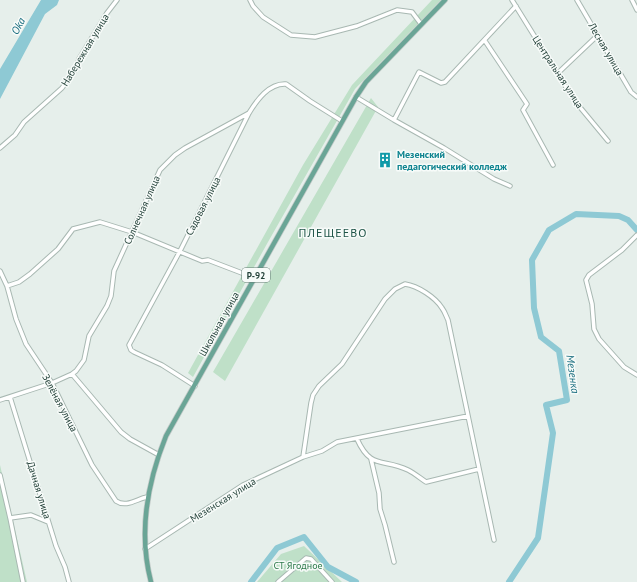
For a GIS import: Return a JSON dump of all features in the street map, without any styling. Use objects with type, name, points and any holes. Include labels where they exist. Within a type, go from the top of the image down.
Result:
[{"type":"main road","name":"Р-92","points":[[356,97],[366,82],[445,0]]},
{"type":"main road","name":"Школьная улица","points":[[159,455],[166,436],[356,97]]},
{"type":"main road","name":"Р-92","points":[[151,582],[145,549],[144,529],[147,497],[159,455]]},
{"type":"street","name":"Набережная улица","points":[[0,148],[15,135],[24,122],[62,88],[77,67],[79,59],[107,13],[117,0]]},
{"type":"street","points":[[250,0],[263,16],[292,35],[320,36],[357,26],[397,10],[412,12],[421,24]]},
{"type":"street","name":"Центральная улица","points":[[512,0],[574,100],[608,141]]},
{"type":"street","name":"Лесная улица","points":[[577,0],[631,92],[637,97]]},
{"type":"street","points":[[632,0],[637,10]]},
{"type":"street","points":[[394,120],[419,72],[441,83],[445,82],[485,41],[516,6]]},
{"type":"street","points":[[558,73],[598,35]]},
{"type":"street","points":[[485,41],[527,104],[522,110],[553,165]]},
{"type":"street","name":"Садовая улица","points":[[195,386],[162,365],[134,352],[131,350],[129,345],[180,251],[250,113],[260,97],[271,88],[282,84],[289,86],[342,121]]},
{"type":"street","points":[[356,97],[494,179],[510,186]]},
{"type":"street","name":"Солнечная улица","points":[[72,374],[84,360],[89,336],[108,306],[111,296],[114,271],[160,170],[185,148],[250,113]]},
{"type":"street","points":[[7,286],[19,282],[30,274],[58,249],[76,228],[100,222],[132,232],[202,260],[208,260],[255,278]]},
{"type":"street","points":[[637,235],[622,250],[594,271],[586,280],[592,304],[594,329],[599,338],[624,367],[637,375]]},
{"type":"street","name":"Зелёная улица","points":[[0,271],[7,286],[16,319],[26,344],[52,383],[92,464],[116,501],[121,504],[126,504],[147,497]]},
{"type":"street","points":[[304,457],[313,395],[319,386],[342,364],[385,299],[395,289],[405,284],[414,286],[432,298],[442,308],[448,320],[494,540]]},
{"type":"street","points":[[0,400],[52,383],[72,374],[121,432],[130,439],[159,455]]},
{"type":"street","name":"Дачная улица","points":[[10,397],[48,522],[69,582]]},
{"type":"street","name":"Мезенская улица","points":[[145,549],[243,485],[304,457],[322,451],[338,442],[468,416]]},
{"type":"street","points":[[357,439],[362,450],[371,459],[408,469],[426,482],[479,469]]},
{"type":"street","points":[[371,459],[379,493],[380,510],[394,562]]},
{"type":"street","points":[[0,475],[23,582]]},
{"type":"street","points":[[10,518],[31,515],[48,522]]},
{"type":"street","points":[[278,582],[306,558],[311,559],[332,582]]},
{"type":"green space","points":[[432,0],[441,0],[355,89],[193,377],[188,373],[303,165],[352,85]]},
{"type":"green space","points":[[371,98],[378,107],[225,381],[213,372]]},
{"type":"green space","points":[[0,465],[27,582],[0,582]]},
{"type":"green space","name":"СТ Ягодное","points":[[304,546],[342,582],[257,582],[281,554]]},
{"type":"water","points":[[41,0],[59,0],[57,5],[45,14],[0,99],[0,69]]},
{"type":"waterway","name":"Мезенка","points":[[509,582],[538,538],[553,433],[546,405],[567,400],[559,351],[541,337],[534,308],[532,260],[549,230],[576,214],[619,216],[628,220],[637,230]]},
{"type":"waterway","name":"Мезенка","points":[[251,582],[277,548],[304,537],[328,567],[356,582]]},
{"type":"place","name":"Мезенский педагогический колледж","points":[[385,160]]},
{"type":"district","name":"ПЛЕЩЕЕВО","points":[[333,232]]},
{"type":"water label","name":"Oka","points":[[18,26]]}]
